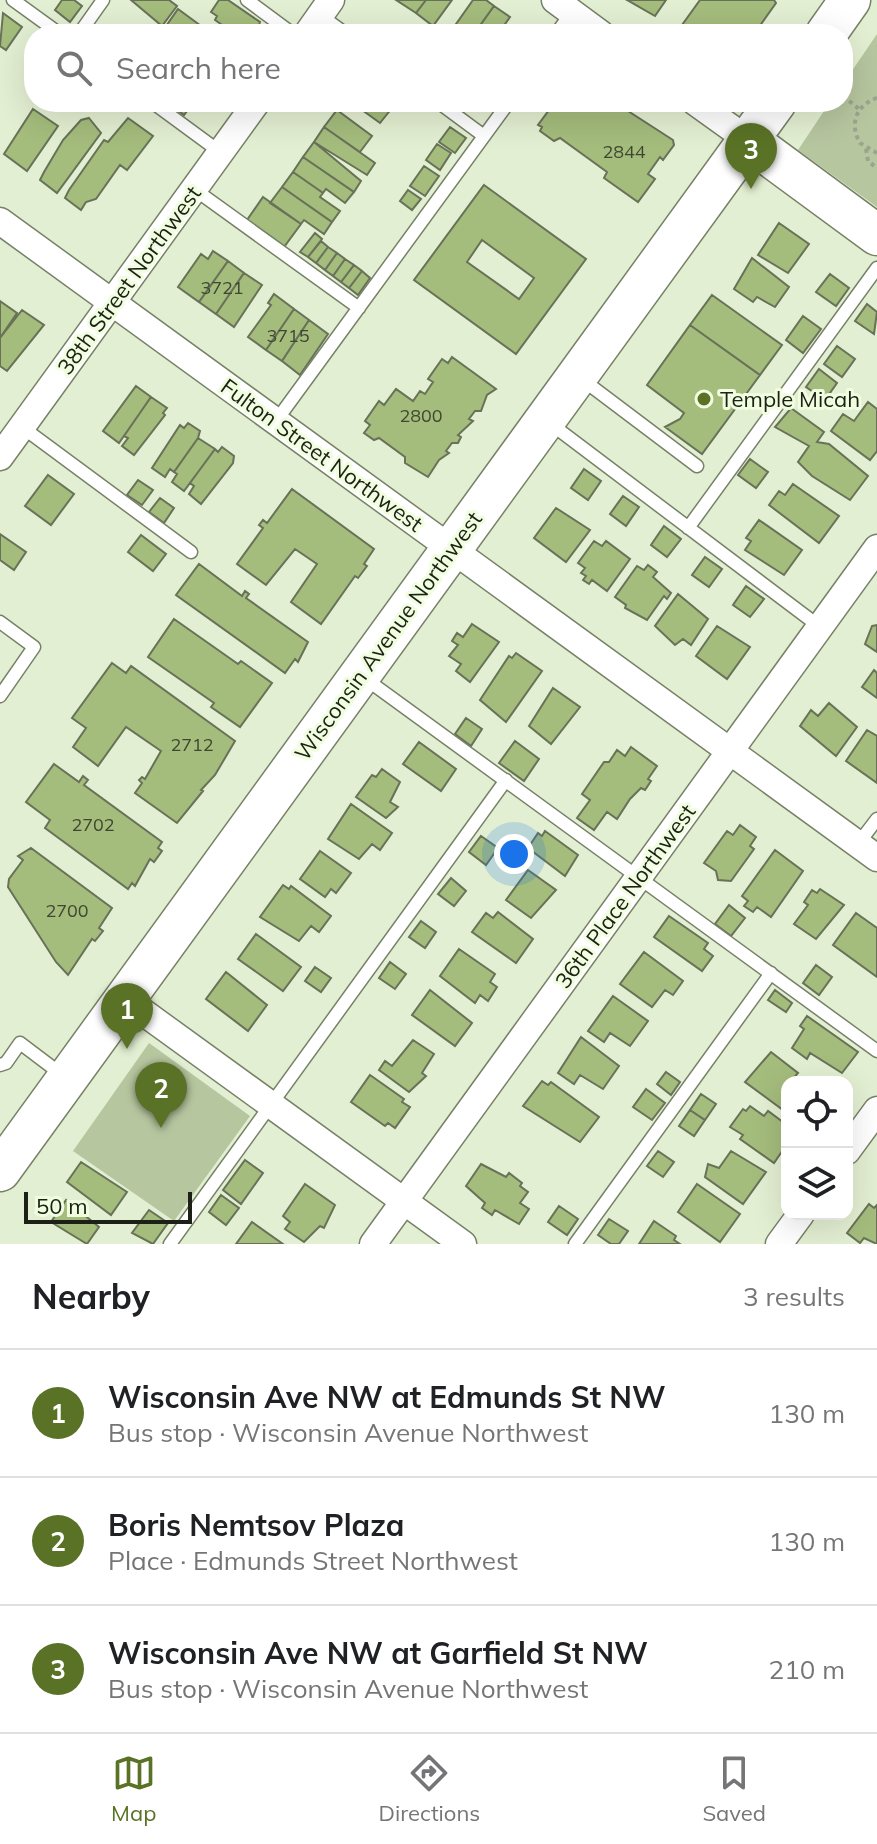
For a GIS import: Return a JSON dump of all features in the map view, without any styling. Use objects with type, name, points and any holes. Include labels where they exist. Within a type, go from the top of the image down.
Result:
[{"type":"main road","points":[[833,24],[850,0]]},
{"type":"main road","name":"Wisconsin Avenue Northwest","points":[[0,1171],[769,112]]},
{"type":"main road","points":[[748,140],[877,235]]},
{"type":"street","points":[[563,6],[587,24]]},
{"type":"street","name":"38th Street Northwest","points":[[2,451],[250,112]]},
{"type":"street","points":[[709,112],[748,140]]},
{"type":"street","name":"Fulton Street Northwest","points":[[0,221],[868,851]]},
{"type":"street","name":"36th Place Northwest","points":[[373,1244],[877,548]]},
{"type":"street","points":[[125,999],[463,1244]]},
{"type":"street","points":[[849,1148],[877,1110]]},
{"type":"street","points":[[779,1244],[797,1220]]},
{"type":"lane","points":[[13,0],[46,24]]},
{"type":"lane","points":[[86,24],[103,0]]},
{"type":"lane","points":[[247,0],[279,24]]},
{"type":"lane","points":[[166,112],[221,153]]},
{"type":"lane","points":[[452,112],[484,136]]},
{"type":"lane","points":[[276,421],[502,112]]},
{"type":"lane","points":[[194,189],[359,308]]},
{"type":"lane","points":[[688,528],[877,268]]},
{"type":"lane","points":[[577,376],[697,466]]},
{"type":"lane","points":[[545,420],[820,627]]},
{"type":"lane","points":[[22,427],[191,552]]},
{"type":"lane","points":[[0,622],[34,647],[0,696]]},
{"type":"lane","points":[[361,675],[877,1051]]},
{"type":"lane","points":[[170,1244],[506,780]]},
{"type":"lane","points":[[868,851],[877,819]]},
{"type":"lane","points":[[575,1244],[771,973]]},
{"type":"lane","points":[[0,1065],[6,1063],[20,1043],[67,1079]]},
{"type":"path","points":[[877,98],[859,109],[853,126],[855,135],[866,149],[868,161],[877,168]]},
{"type":"path","points":[[853,104],[859,109]]},
{"type":"path","points":[[866,149],[877,153]]},
{"type":"green space","points":[[877,34],[877,207],[798,150],[823,112],[853,112],[853,69]]},
{"type":"green space","points":[[149,1043],[250,1116],[174,1221],[73,1151]]},
{"type":"building","points":[[62,0],[74,0],[82,6],[70,22],[55,10]]},
{"type":"building","points":[[131,0],[169,0],[177,6],[164,24]]},
{"type":"building","points":[[219,0],[228,0],[260,22],[221,24],[211,12]]},
{"type":"building","points":[[396,0],[426,0],[416,13]]},
{"type":"building","points":[[426,0],[452,0],[434,24],[416,13]]},
{"type":"building","points":[[473,0],[486,0],[494,6],[481,24],[456,24]]},
{"type":"building","points":[[627,0],[666,0],[655,16]]},
{"type":"building","points":[[700,0],[774,0],[776,3],[761,24],[683,24]]},
{"type":"building","points":[[494,6],[510,17],[505,24],[481,24]]},
{"type":"building","points":[[178,9],[198,24],[168,24]]},
{"type":"building","points":[[3,13],[22,27],[6,50],[0,46]]},
{"type":"building","points":[[31,112],[37,112],[58,126],[27,171],[4,154]]},
{"type":"building","points":[[335,112],[340,112],[372,136],[360,152],[324,127]]},
{"type":"building","points":[[365,112],[389,112],[380,123]]},
{"type":"building","points":[[548,112],[630,112],[673,140],[674,145],[663,160],[660,157],[648,174],[655,179],[638,202],[604,178],[607,172],[560,138],[554,141],[540,131],[542,127],[538,125]]},
{"type":"building","points":[[89,118],[101,133],[57,193],[40,180],[63,140],[81,120]]},
{"type":"building","points":[[128,118],[153,136],[127,170],[120,165],[96,199],[86,202],[81,210],[65,198],[69,190],[104,140],[108,142]]},
{"type":"building","points":[[324,127],[375,163],[367,175],[314,142]]},
{"type":"building","points":[[450,127],[466,138],[455,153],[439,142]]},
{"type":"building","points":[[314,142],[361,181],[354,192],[303,157]]},
{"type":"building","points":[[437,144],[451,153],[440,170],[426,160]]},
{"type":"building","points":[[303,157],[354,192],[345,203],[326,189],[323,193],[293,172]]},
{"type":"building","points":[[424,166],[439,176],[425,196],[410,186]]},
{"type":"building","points":[[293,172],[323,193],[320,197],[340,211],[332,222],[282,187]]},
{"type":"building","points":[[484,185],[586,259],[516,354],[414,280]],"holes":[[[482,240],[534,278],[519,299],[467,262]]]},
{"type":"building","points":[[282,187],[332,222],[324,234],[304,220],[301,224],[270,203]]},
{"type":"building","points":[[408,190],[421,199],[412,210],[400,201]]},
{"type":"building","points":[[263,197],[301,224],[284,247],[247,220]]},
{"type":"building","points":[[779,223],[809,244],[788,273],[758,255]]},
{"type":"building","points":[[315,233],[322,239],[308,257],[300,252]]},
{"type":"building","points":[[321,241],[328,247],[316,263],[308,257]]},
{"type":"building","points":[[328,247],[337,253],[325,270],[316,263]]},
{"type":"building","points":[[213,251],[228,261],[199,302],[178,287],[201,254],[208,259]]},
{"type":"building","points":[[337,253],[345,259],[333,276],[325,270]]},
{"type":"building","points":[[752,258],[789,287],[775,307],[757,297],[753,302],[734,289]]},
{"type":"building","points":[[345,259],[354,265],[341,282],[333,276]]},
{"type":"building","points":[[228,261],[244,273],[216,314],[199,302]]},
{"type":"building","points":[[354,265],[362,271],[349,288],[341,282]]},
{"type":"building","points":[[362,271],[370,278],[358,295],[349,288]]},
{"type":"building","points":[[244,273],[262,285],[234,327],[216,314]]},
{"type":"building","points":[[830,274],[849,288],[836,306],[816,292]]},
{"type":"building","points":[[274,294],[294,309],[266,350],[248,337],[271,305],[268,303]]},
{"type":"building","points":[[712,295],[782,345],[760,375],[690,325]]},
{"type":"building","points":[[0,301],[17,313],[0,338]]},
{"type":"building","points":[[867,304],[877,312],[874,334],[855,321]]},
{"type":"building","points":[[294,309],[309,320],[282,361],[266,350]]},
{"type":"building","points":[[22,310],[44,325],[7,371],[0,366],[0,338]]},
{"type":"building","points":[[803,316],[821,329],[803,353],[786,340]]},
{"type":"building","points":[[309,320],[328,334],[300,375],[282,361]]},
{"type":"building","name":"Temple Micah","points":[[690,325],[760,375],[702,454],[665,427],[680,419],[684,413],[647,385]]},
{"type":"building","points":[[837,346],[855,359],[842,377],[824,364]]},
{"type":"building","points":[[452,357],[496,389],[487,395],[481,411],[475,411],[469,419],[473,421],[458,435],[461,437],[458,443],[452,443],[446,451],[449,453],[439,460],[428,477],[405,463],[405,457],[379,438],[374,440],[364,433],[370,425],[365,421],[379,401],[384,405],[396,389],[413,401],[420,391],[425,394],[433,382],[428,379],[442,359],[448,363]]},
{"type":"building","points":[[819,369],[837,383],[825,400],[806,387]]},
{"type":"building","points":[[136,386],[151,397],[119,443],[103,431]]},
{"type":"building","points":[[151,397],[167,408],[163,413],[165,415],[134,455],[122,446],[128,438],[124,436]]},
{"type":"building","points":[[868,402],[877,409],[877,451],[870,460],[831,431],[843,414],[854,421]]},
{"type":"building","points":[[791,408],[824,432],[817,442],[829,444],[868,476],[850,500],[812,476],[798,462],[809,446],[775,427]]},
{"type":"building","points":[[188,423],[200,431],[198,438],[174,472],[170,469],[165,477],[152,468],[180,425],[184,428]]},
{"type":"building","points":[[198,438],[215,449],[184,491],[172,482],[177,474],[174,472]]},
{"type":"building","points":[[222,447],[234,456],[233,463],[201,504],[189,494],[194,486],[190,483],[215,449],[218,452]]},
{"type":"building","points":[[750,459],[768,472],[756,488],[738,475]]},
{"type":"building","points":[[584,469],[601,481],[588,500],[571,488]]},
{"type":"building","points":[[48,475],[74,494],[51,525],[25,506]]},
{"type":"building","points":[[138,480],[153,490],[142,505],[127,495]]},
{"type":"building","points":[[793,484],[839,516],[819,543],[769,505],[779,491],[785,495]]},
{"type":"building","points":[[292,489],[374,549],[364,564],[367,566],[358,578],[355,576],[321,624],[291,602],[317,564],[295,549],[266,585],[237,564],[263,528],[259,525],[263,520],[267,523]]},
{"type":"building","points":[[623,496],[639,507],[626,526],[610,514]]},
{"type":"building","points":[[160,498],[174,508],[164,523],[149,512]]},
{"type":"building","points":[[556,508],[590,530],[566,562],[534,538]]},
{"type":"building","points":[[759,520],[802,550],[784,575],[745,550],[751,541],[746,538]]},
{"type":"building","points":[[664,526],[681,539],[667,557],[651,545]]},
{"type":"building","points":[[0,534],[26,552],[14,570],[0,560]]},
{"type":"building","points":[[141,535],[166,554],[153,571],[128,552]]},
{"type":"building","points":[[594,541],[602,546],[606,541],[630,559],[607,591],[592,580],[589,584],[583,580],[586,576],[581,573],[585,568],[578,563]]},
{"type":"building","points":[[705,557],[722,569],[709,587],[692,575]]},
{"type":"building","points":[[199,564],[242,596],[245,591],[249,594],[246,598],[308,642],[298,662],[295,659],[285,673],[176,595]]},
{"type":"building","points":[[648,565],[657,572],[653,577],[671,593],[667,599],[664,596],[647,620],[625,608],[626,605],[615,597],[637,566],[644,570]]},
{"type":"building","points":[[746,586],[764,599],[750,617],[733,605]]},
{"type":"building","points":[[678,594],[708,619],[691,645],[683,639],[675,645],[655,626]]},
{"type":"building","points":[[174,619],[238,664],[241,661],[272,683],[240,727],[211,707],[214,703],[148,657]]},
{"type":"building","points":[[472,624],[499,642],[470,682],[456,671],[461,664],[449,656],[458,645],[452,641],[457,633],[463,637]]},
{"type":"building","points":[[877,625],[877,652],[865,644],[872,626]]},
{"type":"building","points":[[717,626],[750,647],[727,679],[696,656]]},
{"type":"building","points":[[516,653],[542,671],[506,722],[480,700],[509,656],[512,658]]},
{"type":"building","points":[[112,663],[126,673],[131,666],[235,741],[215,775],[177,823],[135,793],[142,783],[139,780],[142,777],[145,779],[161,751],[126,727],[98,766],[73,747],[86,728],[72,718]]},
{"type":"building","points":[[874,670],[877,673],[877,698],[862,687]]},
{"type":"building","points":[[553,688],[580,707],[551,744],[529,726]]},
{"type":"building","points":[[829,703],[857,727],[836,756],[800,726],[811,710],[818,716]]},
{"type":"building","points":[[466,718],[482,729],[471,746],[455,734]]},
{"type":"building","points":[[867,730],[877,736],[877,783],[846,761]]},
{"type":"building","points":[[515,741],[539,759],[524,781],[499,763]]},
{"type":"building","points":[[419,742],[456,769],[441,791],[403,764]]},
{"type":"building","points":[[631,747],[657,766],[648,779],[651,781],[645,790],[641,788],[630,799],[617,819],[607,812],[594,830],[577,818],[590,800],[582,794],[604,762],[609,762],[617,750],[625,756]]},
{"type":"building","points":[[54,764],[79,782],[83,776],[88,780],[84,785],[162,842],[158,848],[162,851],[154,862],[150,859],[135,886],[132,883],[128,889],[45,828],[50,820],[26,802]]},
{"type":"building","points":[[382,769],[400,782],[390,802],[398,807],[386,818],[356,797],[372,775],[376,777]]},
{"type":"building","points":[[351,804],[392,833],[380,850],[372,844],[359,859],[328,839]]},
{"type":"building","points":[[740,825],[756,837],[750,846],[754,849],[731,881],[718,880],[716,871],[704,863],[727,831],[733,835]]},
{"type":"building","points":[[545,831],[578,855],[565,876],[528,848],[538,833],[542,836]]},
{"type":"building","points":[[481,836],[498,848],[486,865],[469,852]]},
{"type":"building","points":[[31,848],[112,908],[99,928],[103,931],[95,941],[92,939],[68,975],[56,962],[8,887],[9,879],[23,860],[18,856]]},
{"type":"building","points":[[775,850],[803,871],[771,917],[757,907],[753,912],[744,906],[748,901],[742,896]]},
{"type":"building","points":[[320,851],[351,873],[336,893],[331,889],[325,897],[300,879]]},
{"type":"building","points":[[528,870],[556,890],[531,918],[506,900]]},
{"type":"building","points":[[451,878],[466,891],[454,906],[438,894]]},
{"type":"building","points":[[283,885],[289,889],[291,886],[331,916],[319,932],[311,926],[299,941],[260,917]]},
{"type":"building","points":[[820,889],[844,905],[816,939],[794,924],[808,905],[804,902],[812,890],[817,893]]},
{"type":"building","points":[[729,905],[745,918],[731,936],[715,924]]},
{"type":"building","points":[[498,912],[533,939],[516,963],[472,932],[486,913],[493,918]]},
{"type":"building","points":[[856,913],[877,928],[877,977],[833,945]]},
{"type":"building","points":[[669,916],[708,943],[704,949],[713,956],[702,971],[654,937]]},
{"type":"building","points":[[421,921],[436,932],[425,948],[409,937]]},
{"type":"building","points":[[256,934],[301,967],[283,991],[238,959]]},
{"type":"building","points":[[459,949],[495,974],[490,982],[497,987],[488,1001],[480,995],[475,1003],[440,976]]},
{"type":"building","points":[[644,952],[683,981],[673,995],[665,990],[652,1007],[620,984]]},
{"type":"building","points":[[390,962],[406,974],[395,989],[379,978]]},
{"type":"building","points":[[816,965],[832,977],[819,995],[803,983]]},
{"type":"building","points":[[315,967],[331,978],[321,992],[305,981]]},
{"type":"building","points":[[226,972],[267,1005],[248,1031],[206,999]]},
{"type":"building","points":[[430,990],[472,1023],[455,1046],[412,1015]]},
{"type":"building","points":[[775,990],[792,1003],[786,1012],[768,1000]]},
{"type":"building","points":[[613,996],[648,1021],[630,1046],[610,1033],[604,1042],[588,1031]]},
{"type":"building","points":[[807,1016],[858,1052],[842,1073],[810,1053],[807,1059],[792,1048],[804,1029],[800,1026]]},
{"type":"building","points":[[581,1037],[619,1066],[603,1089],[580,1075],[574,1084],[558,1073]]},
{"type":"building","points":[[413,1040],[434,1054],[422,1073],[426,1076],[409,1092],[379,1070],[385,1061],[392,1066]]},
{"type":"building","points":[[771,1052],[798,1073],[795,1076],[781,1076],[781,1109],[745,1082]]},
{"type":"building","points":[[666,1072],[680,1082],[671,1095],[657,1084]]},
{"type":"building","points":[[370,1075],[404,1099],[402,1102],[410,1107],[395,1128],[388,1123],[385,1126],[351,1102]]},
{"type":"building","points":[[542,1081],[548,1085],[551,1082],[599,1117],[580,1142],[523,1106]]},
{"type":"building","points":[[646,1089],[665,1103],[652,1120],[633,1107]]},
{"type":"building","points":[[701,1094],[716,1104],[705,1120],[690,1110]]},
{"type":"building","points":[[750,1106],[764,1116],[768,1111],[781,1121],[781,1153],[774,1163],[740,1139],[743,1135],[730,1127],[743,1109],[746,1111]]},
{"type":"building","points":[[690,1110],[705,1120],[694,1136],[679,1126]]},
{"type":"building","points":[[658,1151],[674,1162],[663,1177],[647,1166]]},
{"type":"building","points":[[731,1151],[766,1172],[743,1204],[705,1177],[708,1164],[719,1168]]},
{"type":"building","points":[[245,1160],[263,1173],[241,1204],[223,1190]]},
{"type":"building","points":[[81,1162],[127,1192],[111,1215],[67,1182]]},
{"type":"building","points":[[481,1164],[506,1177],[509,1173],[528,1192],[520,1203],[529,1209],[519,1224],[495,1210],[492,1215],[482,1208],[485,1203],[466,1186]]},
{"type":"building","points":[[305,1184],[335,1205],[324,1228],[320,1226],[304,1242],[285,1229],[290,1222],[283,1216]]},
{"type":"building","points":[[697,1184],[740,1214],[720,1242],[678,1212]]},
{"type":"building","points":[[221,1195],[239,1208],[226,1225],[209,1212]]},
{"type":"building","points":[[66,1200],[99,1227],[87,1244],[51,1222]]},
{"type":"building","points":[[869,1204],[874,1208],[877,1205],[877,1244],[864,1238],[860,1243],[847,1233]]},
{"type":"building","points":[[559,1206],[578,1219],[567,1235],[548,1222]]},
{"type":"building","points":[[149,1210],[168,1223],[153,1244],[132,1233]]},
{"type":"building","points":[[609,1219],[628,1231],[619,1244],[611,1244],[598,1235]]},
{"type":"building","points":[[654,1221],[676,1236],[674,1240],[680,1244],[639,1244]]},
{"type":"building","points":[[252,1222],[283,1244],[236,1244]]},
{"type":"place","name":"Wisconsin Ave NW at Garfield St NW","points":[[751,189]]},
{"type":"place","name":"Temple Micah","points":[[704,399]]},
{"type":"place","name":"Wisconsin Ave NW at Edmunds St NW","points":[[127,1049]]},
{"type":"place","name":"Boris Nemtsov Plaza","points":[[161,1128]]}]
